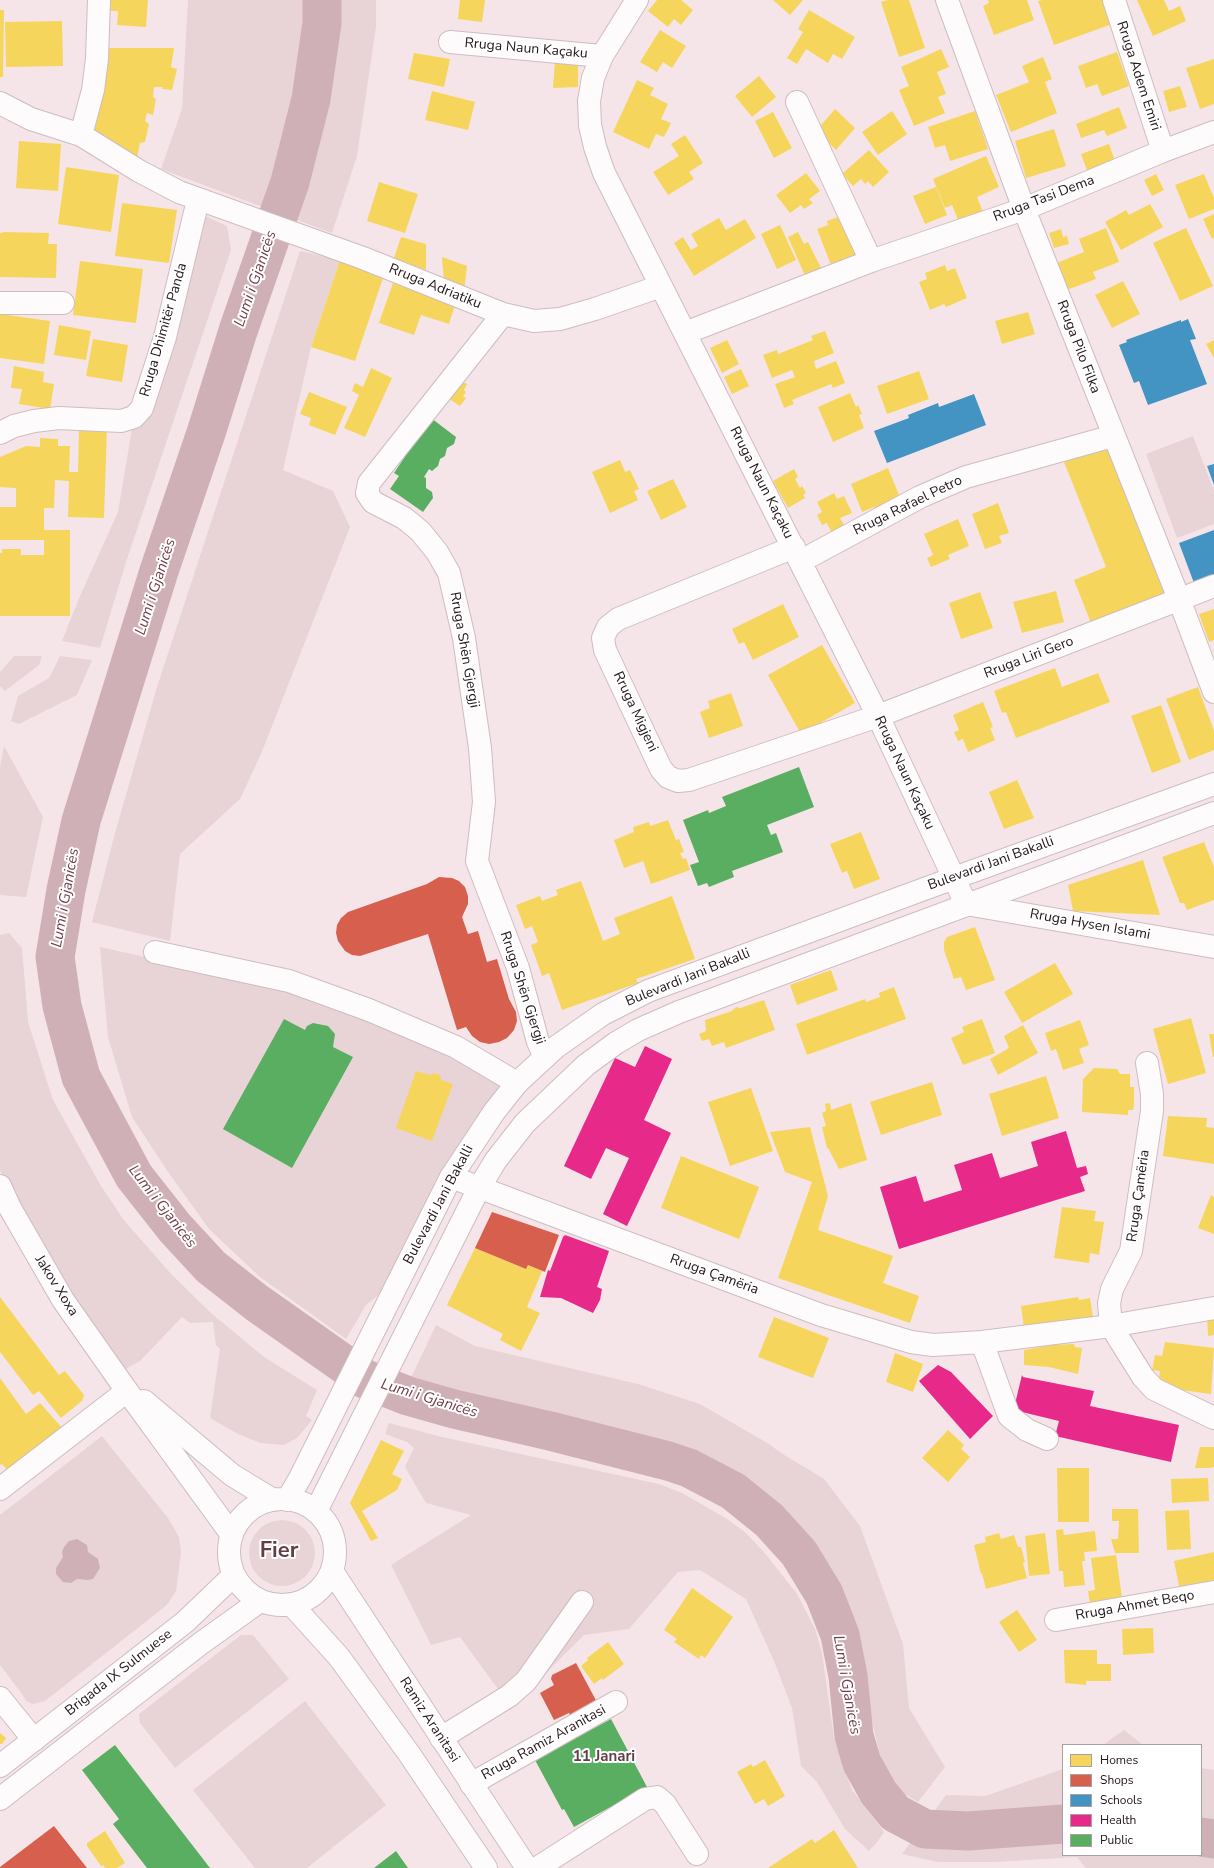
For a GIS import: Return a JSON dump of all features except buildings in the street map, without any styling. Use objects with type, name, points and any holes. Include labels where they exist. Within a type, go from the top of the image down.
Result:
[{"type":"street","points":[[81,135],[92,90],[97,59],[99,0]]},
{"type":"street","name":"Rruga Naun Kaçaku","points":[[637,0],[602,56],[593,78],[589,101],[590,125],[595,148],[604,173],[878,716],[966,904]]},
{"type":"street","name":"Rruga Pilo Filka","points":[[947,0],[1024,209],[1179,599],[1214,692]]},
{"type":"street","name":"Rruga Adem Emiri","points":[[1114,0],[1163,151]]},
{"type":"street","name":"Rruga Naun Kaçaku","points":[[450,42],[602,56]]},
{"type":"street","points":[[0,102],[31,119],[81,135],[139,171],[206,202]]},
{"type":"street","points":[[797,102],[871,261]]},
{"type":"street","name":"Rruga Tasi Dema","points":[[685,333],[871,261],[1024,209],[1163,151],[1214,132]]},
{"type":"street","name":"Rruga Adriatiku","points":[[206,202],[319,243],[503,314],[534,321],[560,318],[595,310],[661,286]]},
{"type":"street","name":"Rruga Dhimitër Panda","points":[[0,433],[14,426],[34,421],[58,418],[121,421],[134,417],[142,408],[206,202]]},
{"type":"street","points":[[0,303],[63,303]]},
{"type":"street","name":"Rruga Shën Gjergji","points":[[503,314],[369,483],[367,493],[374,502],[404,518],[420,531],[437,552],[449,573],[464,638],[480,748],[484,802],[477,861],[518,968],[538,1042],[545,1057]]},
{"type":"street","name":"Rruga Rafael Petro","points":[[797,554],[966,477],[1113,436]]},
{"type":"street","name":"Rruga Migjeni","points":[[797,554],[618,619],[608,627],[603,638],[605,650],[662,769],[668,777],[678,781],[689,780],[878,716]]},
{"type":"street","name":"Rruga Liri Gero","points":[[878,716],[1214,586]]},
{"type":"street","name":"Bulevardi Jani Bakalli","points":[[280,1500],[300,1478],[451,1177],[473,1140],[517,1083],[556,1047],[592,1021],[648,991],[1214,784]]},
{"type":"street","name":"Bulevardi Jani Bakalli","points":[[316,1511],[479,1188],[496,1160],[525,1123],[586,1065],[621,1040],[679,1012],[1214,813]]},
{"type":"street","name":"Rruga Hysen Islami","points":[[966,904],[1214,947]]},
{"type":"street","points":[[154,952],[288,981],[369,1010],[456,1047],[517,1083]]},
{"type":"street","name":"Rruga Çamëria","points":[[1111,1326],[1109,1303],[1112,1290],[1131,1251],[1152,1111],[1152,1094],[1147,1063]]},
{"type":"street","name":"Rruga Çamëria","points":[[451,1177],[864,1329],[906,1341],[932,1345],[982,1342],[1111,1326],[1214,1308]]},
{"type":"street","name":"Jakov Xoxa","points":[[0,1186],[5,1212],[63,1300],[232,1535]]},
{"type":"street","points":[[1111,1326],[1143,1377],[1154,1389],[1214,1418]]},
{"type":"street","points":[[982,1342],[1009,1416],[1027,1430],[1047,1438]]},
{"type":"street","points":[[0,1489],[124,1386]]},
{"type":"street","name":"Jakov Xoxa","points":[[124,1386],[232,1475],[280,1500]]},
{"type":"street","points":[[280,1500],[300,1502],[316,1511],[330,1530],[334,1544],[335,1558],[332,1571],[325,1583],[316,1593],[292,1605],[277,1605],[260,1601],[245,1590],[234,1575],[230,1562],[232,1535],[238,1523],[250,1510],[259,1505],[280,1500]]},
{"type":"street","name":"Ramiz Aranitasi","points":[[332,1571],[527,1868]]},
{"type":"street","name":"Brigada IX Sulmuese","points":[[0,1766],[185,1622],[234,1575]]},
{"type":"street","name":"Rruga Ahmet Beqo","points":[[1056,1620],[1214,1592]]},
{"type":"street","name":"Brigada IX Sulmuese","points":[[0,1799],[200,1644],[260,1601]]},
{"type":"street","points":[[441,1738],[509,1696],[526,1680],[582,1602]]},
{"type":"street","points":[[292,1605],[339,1657],[414,1761],[486,1868]]},
{"type":"street","points":[[0,1698],[34,1740]]},
{"type":"street","name":"Rruga Ramiz Aranitasi","points":[[471,1784],[616,1702]]},
{"type":"street","points":[[537,1868],[645,1799],[657,1797],[665,1804],[697,1854]]},
{"type":"shaded area","points":[[188,0],[376,0],[376,27],[357,156],[332,233],[161,169],[182,109]]},
{"type":"shaded area","points":[[205,216],[227,226],[231,250],[126,562],[100,648],[62,641],[80,596],[118,512],[134,417]]},
{"type":"shaded area","points":[[300,251],[340,260],[311,347],[283,470],[333,491],[350,527],[261,754],[240,799],[180,854],[170,941],[92,922],[115,833],[157,687]]},
{"type":"shaded area","points":[[1193,436],[1214,491],[1214,524],[1177,538],[1146,454]]},
{"type":"shaded area","points":[[14,656],[42,656],[39,665],[5,691],[0,686],[0,672]]},
{"type":"shaded area","points":[[60,656],[92,660],[77,695],[19,724],[11,721],[18,696],[49,678]]},
{"type":"shaded area","points":[[4,746],[43,817],[26,897],[0,895],[0,767]]},
{"type":"shaded area","points":[[9,933],[22,948],[28,1022],[53,1100],[101,1186],[123,1219],[172,1275],[211,1313],[264,1357],[317,1390],[306,1416],[312,1420],[297,1438],[284,1445],[261,1443],[238,1434],[210,1418],[220,1349],[216,1345],[213,1322],[190,1323],[182,1317],[140,1361],[122,1371],[16,1208],[0,1170],[0,935]]},
{"type":"shaded area","points":[[100,947],[285,988],[453,1052],[508,1085],[386,1289],[366,1305],[346,1339],[260,1277],[210,1230],[168,1172],[132,1117],[108,1037]]},
{"type":"shaded area","points":[[436,1325],[475,1346],[638,1384],[700,1404],[769,1444],[824,1479],[860,1526],[903,1644],[909,1708],[945,1767],[918,1802],[896,1789],[883,1767],[868,1705],[860,1654],[842,1599],[806,1538],[759,1491],[719,1465],[685,1450],[462,1400],[423,1387],[410,1380]]},
{"type":"shaded area","points":[[389,1423],[442,1437],[659,1484],[682,1493],[724,1517],[745,1532],[764,1552],[797,1594],[815,1629],[822,1653],[834,1738],[852,1790],[884,1832],[878,1841],[869,1851],[845,1829],[817,1782],[801,1766],[792,1708],[774,1661],[746,1599],[700,1570],[678,1572],[629,1629],[584,1635],[523,1696],[498,1689],[460,1637],[431,1645],[391,1565],[471,1515],[426,1503],[405,1467],[414,1448],[407,1442],[385,1434]]},
{"type":"shaded area","points":[[102,1436],[168,1518],[179,1537],[181,1553],[176,1591],[167,1605],[45,1701],[33,1704],[26,1701],[0,1665],[0,1515]]},
{"type":"shaded area","points":[[282,1520],[295,1522],[310,1535],[313,1540],[315,1553],[313,1566],[300,1581],[295,1584],[282,1586],[269,1584],[254,1571],[251,1566],[249,1553],[251,1540],[264,1525],[269,1522]]},
{"type":"shaded area","points":[[77,1539],[87,1545],[88,1552],[98,1559],[100,1568],[93,1579],[77,1579],[71,1583],[63,1582],[56,1574],[56,1568],[63,1557],[62,1552],[64,1547],[69,1541]]},
{"type":"shaded area","points":[[241,1635],[253,1635],[289,1679],[175,1768],[140,1723],[139,1714]]},
{"type":"shaded area","points":[[305,1701],[386,1805],[307,1868],[255,1868],[193,1790]]},
{"type":"shaded area","points":[[1124,1730],[1142,1744],[1104,1744]]},
{"type":"shaded area","points":[[1202,1768],[1214,1770],[1214,1868],[1086,1868],[1077,1857],[996,1862],[938,1862],[902,1854],[946,1795],[985,1796],[1062,1769],[1062,1856],[1202,1856]]},
{"type":"waterway","name":"Lumi i Gjanicës","points":[[322,0],[322,23],[311,99],[290,182],[238,331],[207,430],[159,571],[81,821],[66,890],[55,957],[62,1006],[81,1077],[134,1176],[175,1228],[211,1267],[257,1303],[365,1379],[408,1396],[454,1409],[550,1431],[668,1461],[689,1468],[733,1491],[769,1520],[799,1553],[824,1594],[840,1635],[848,1676],[854,1736],[862,1763],[878,1792],[895,1813],[925,1829],[968,1831],[1062,1824]]},
{"type":"waterway","name":"Lumi i Gjanicës","points":[[1202,1837],[1214,1839]]},
{"type":"district","name":"Fier","points":[[279,1552]]},
{"type":"district","name":"11 Janari","points":[[604,1757]]}]
